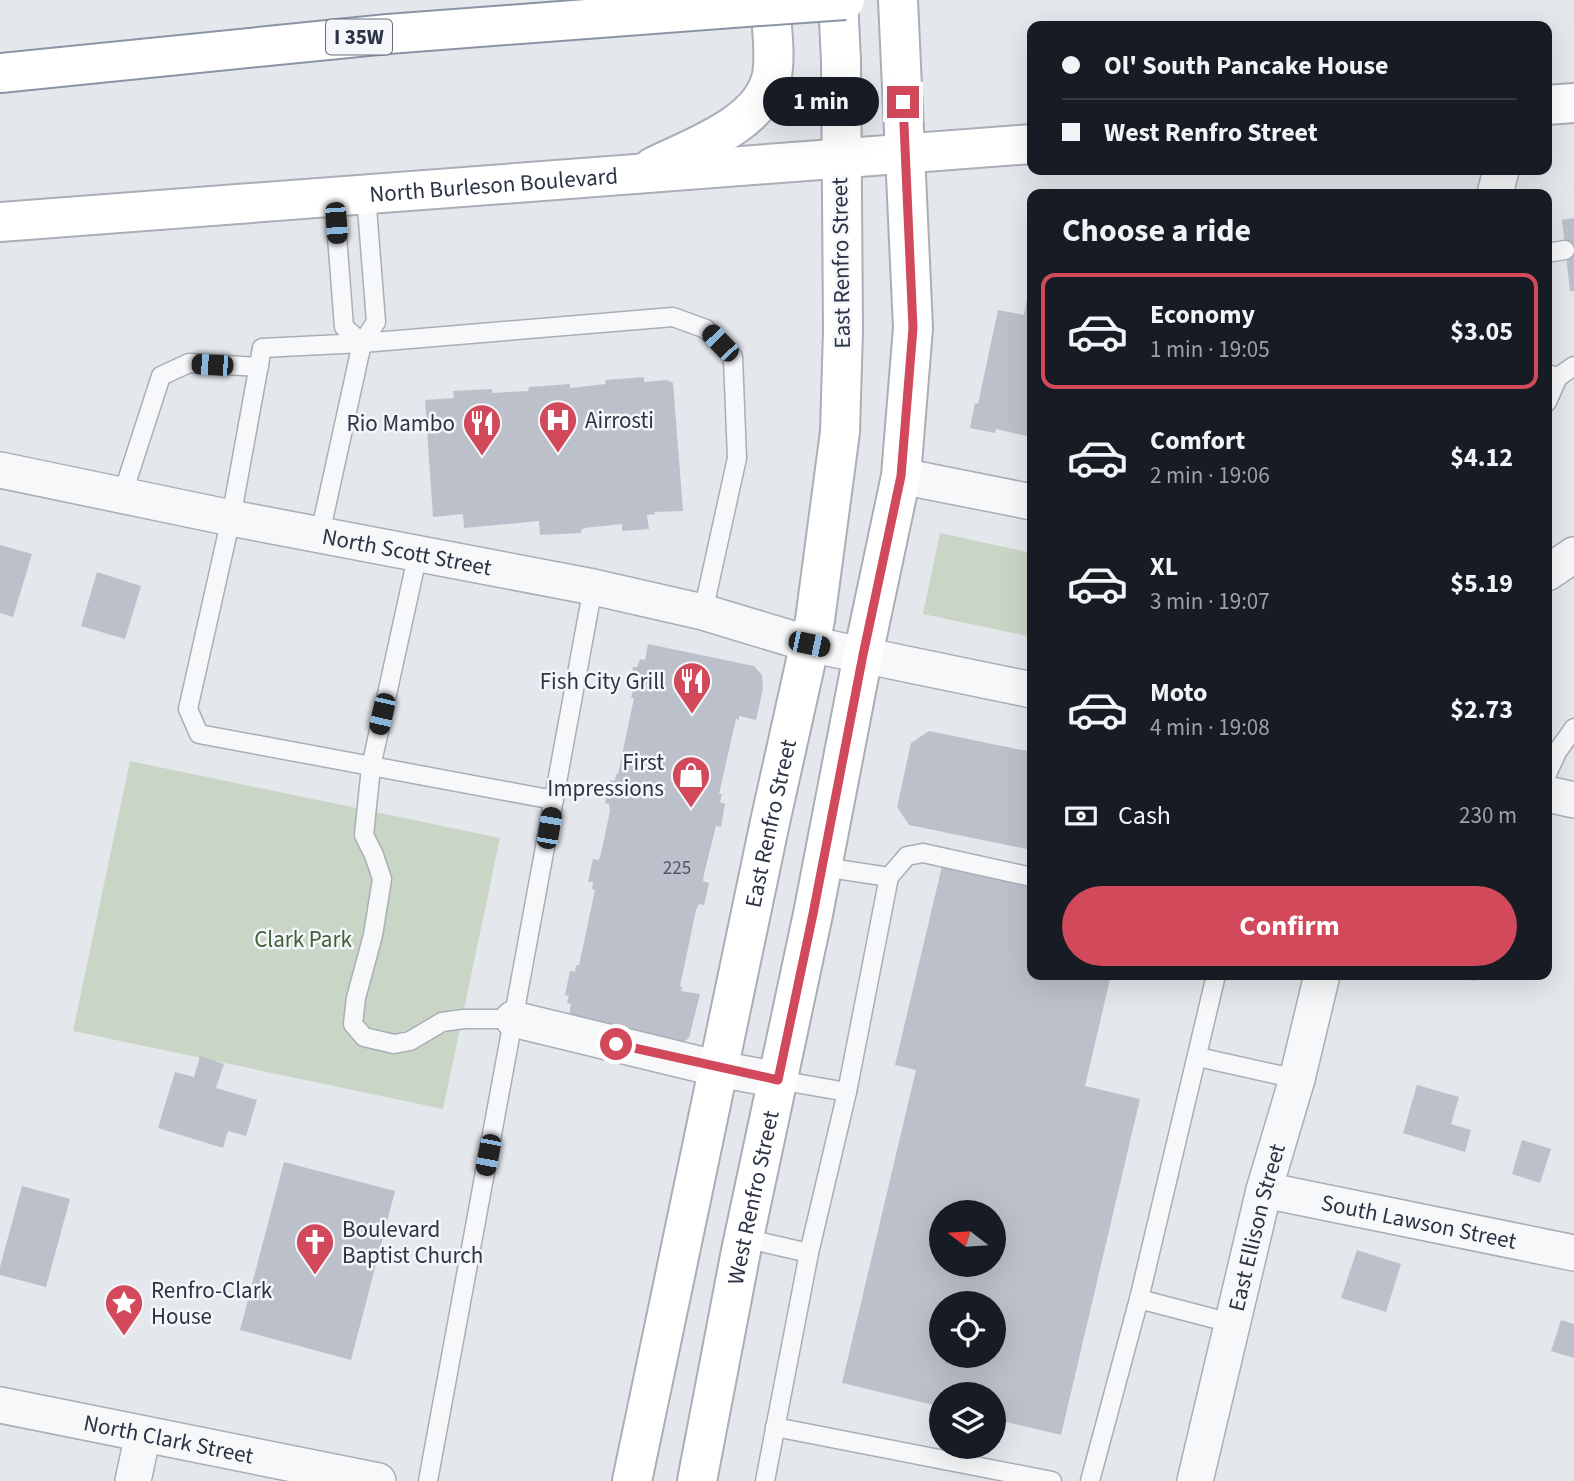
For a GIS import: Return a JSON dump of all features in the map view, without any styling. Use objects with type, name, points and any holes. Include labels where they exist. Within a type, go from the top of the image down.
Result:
[{"type":"main road","points":[[639,174],[743,121],[755,109],[768,90],[772,73],[770,0]]},
{"type":"main road","points":[[838,0],[841,61],[840,159]]},
{"type":"main road","name":"I 35W","points":[[0,74],[388,34],[845,0]]},
{"type":"main road","name":"West Renfro Street","points":[[697,1481],[744,1238],[823,867],[863,655],[901,476],[913,328],[898,0]]},
{"type":"main road","points":[[1552,105],[1574,103]]},
{"type":"main road","name":"North Burleson Boulevard","points":[[0,222],[1027,144]]},
{"type":"main road","name":"East Renfro Street","points":[[632,1481],[815,620],[840,432],[843,330],[840,159]]},
{"type":"street","name":"North Scott Street","points":[[0,470],[231,518],[593,587],[703,612],[809,644],[1027,689]]},
{"type":"street","points":[[901,476],[1027,501]]},
{"type":"street","points":[[1552,570],[1574,555]]},
{"type":"street","points":[[1552,795],[1574,800]]},
{"type":"street","name":"East Ellison Street","points":[[1195,1481],[1264,1190],[1297,1079],[1321,980]]},
{"type":"street","points":[[513,1019],[719,1069],[778,1080]]},
{"type":"street","name":"South Lawson Street","points":[[1264,1190],[1574,1252]]},
{"type":"street","name":"North Clark Street","points":[[0,1405],[378,1481]]},
{"type":"street","points":[[133,1481],[143,1434]]},
{"type":"lane","points":[[350,196],[344,327],[362,344]]},
{"type":"lane","points":[[320,534],[362,344],[376,322],[350,196]]},
{"type":"lane","points":[[554,800],[199,734],[188,709],[231,518],[262,348],[362,344],[673,317],[706,329],[733,357],[737,458],[703,612]]},
{"type":"lane","points":[[122,496],[161,376],[189,363],[258,367]]},
{"type":"lane","points":[[1553,375],[1574,366]]},
{"type":"lane","points":[[418,553],[371,767],[364,835],[382,879],[373,935],[356,998],[353,1024],[364,1037],[394,1044],[410,1041],[442,1022],[513,1019]]},
{"type":"lane","points":[[428,1481],[593,587]]},
{"type":"lane","points":[[1552,763],[1574,728]]},
{"type":"lane","points":[[765,1481],[809,1253],[847,1091],[888,877],[906,856],[923,853],[1027,876]]},
{"type":"lane","points":[[823,867],[888,877]]},
{"type":"lane","points":[[1090,1481],[1139,1299],[1215,980]]},
{"type":"lane","points":[[1198,1057],[1297,1079]]},
{"type":"lane","points":[[778,1080],[847,1091]]},
{"type":"lane","points":[[744,1238],[809,1253]]},
{"type":"lane","points":[[1139,1299],[1231,1323]]},
{"type":"lane","points":[[775,1427],[1052,1481]]},
{"type":"green space","points":[[940,533],[1027,552],[1027,636],[923,614]]},
{"type":"green space","name":"Clark Park","points":[[130,761],[500,838],[443,1109],[73,1031]]},
{"type":"building","points":[[1574,218],[1574,291],[1570,291],[1562,220]]},
{"type":"building","points":[[1027,299],[1027,436],[996,429],[995,433],[970,428],[975,403],[978,404],[998,310],[1024,315]]},
{"type":"building","points":[[644,377],[644,382],[667,380],[673,383],[683,511],[654,512],[655,514],[647,515],[649,529],[622,531],[622,524],[584,528],[581,533],[540,535],[539,521],[464,528],[463,514],[433,517],[425,400],[454,398],[453,391],[528,391],[529,387],[570,384],[570,388],[606,384],[605,380]]},
{"type":"building","points":[[0,545],[32,554],[13,617],[0,613]]},
{"type":"building","points":[[97,572],[141,586],[125,639],[81,626]]},
{"type":"building","points":[[648,644],[754,666],[762,675],[763,689],[756,720],[739,716],[739,720],[736,719],[719,794],[722,794],[720,802],[725,804],[721,827],[716,826],[703,881],[709,883],[704,905],[699,904],[696,910],[680,986],[681,991],[700,994],[689,1038],[683,1042],[568,1021],[571,1004],[567,1003],[569,996],[565,995],[570,971],[575,972],[576,965],[579,965],[595,890],[592,889],[593,882],[588,882],[593,859],[599,860],[601,853],[610,811],[609,804],[605,803],[610,780],[615,781],[618,774],[634,698],[631,698],[633,690],[627,688],[633,667],[637,667],[640,659],[645,660]]},
{"type":"building","points":[[929,731],[1027,751],[1027,849],[909,825],[897,807],[911,743]]},
{"type":"building","points":[[942,866],[1027,886],[1027,980],[1110,980],[1085,1086],[1140,1099],[1061,1435],[1006,1422],[1006,1382],[929,1382],[929,1404],[842,1383],[916,1070],[895,1065]]},
{"type":"building","points":[[200,1056],[224,1064],[216,1088],[257,1100],[246,1136],[228,1131],[223,1148],[158,1128],[175,1072],[194,1077]]},
{"type":"building","points":[[1417,1085],[1459,1097],[1451,1124],[1471,1130],[1465,1152],[1403,1133]]},
{"type":"building","points":[[1522,1140],[1551,1149],[1540,1183],[1512,1174]]},
{"type":"building","points":[[284,1162],[395,1191],[351,1360],[240,1330]]},
{"type":"building","points":[[22,1186],[70,1199],[46,1287],[0,1275]]},
{"type":"building","points":[[1357,1250],[1401,1264],[1386,1312],[1341,1298]]},
{"type":"building","points":[[1561,1320],[1574,1324],[1574,1358],[1551,1351]]},
{"type":"place","name":"Airrosti","points":[[558,454]]},
{"type":"place","name":"Rio Mambo","points":[[482,457]]},
{"type":"place","name":"Fish City Grill","points":[[692,715]]},
{"type":"place","name":"First Impressions","points":[[691,809]]},
{"type":"place","name":"Boulevard Baptist Church","points":[[315,1276]]},
{"type":"place","name":"Renfro-Clark House","points":[[124,1337]]},
{"type":"route","points":[[616,1044],[778,1080],[901,476],[913,328],[903,102]]}]
